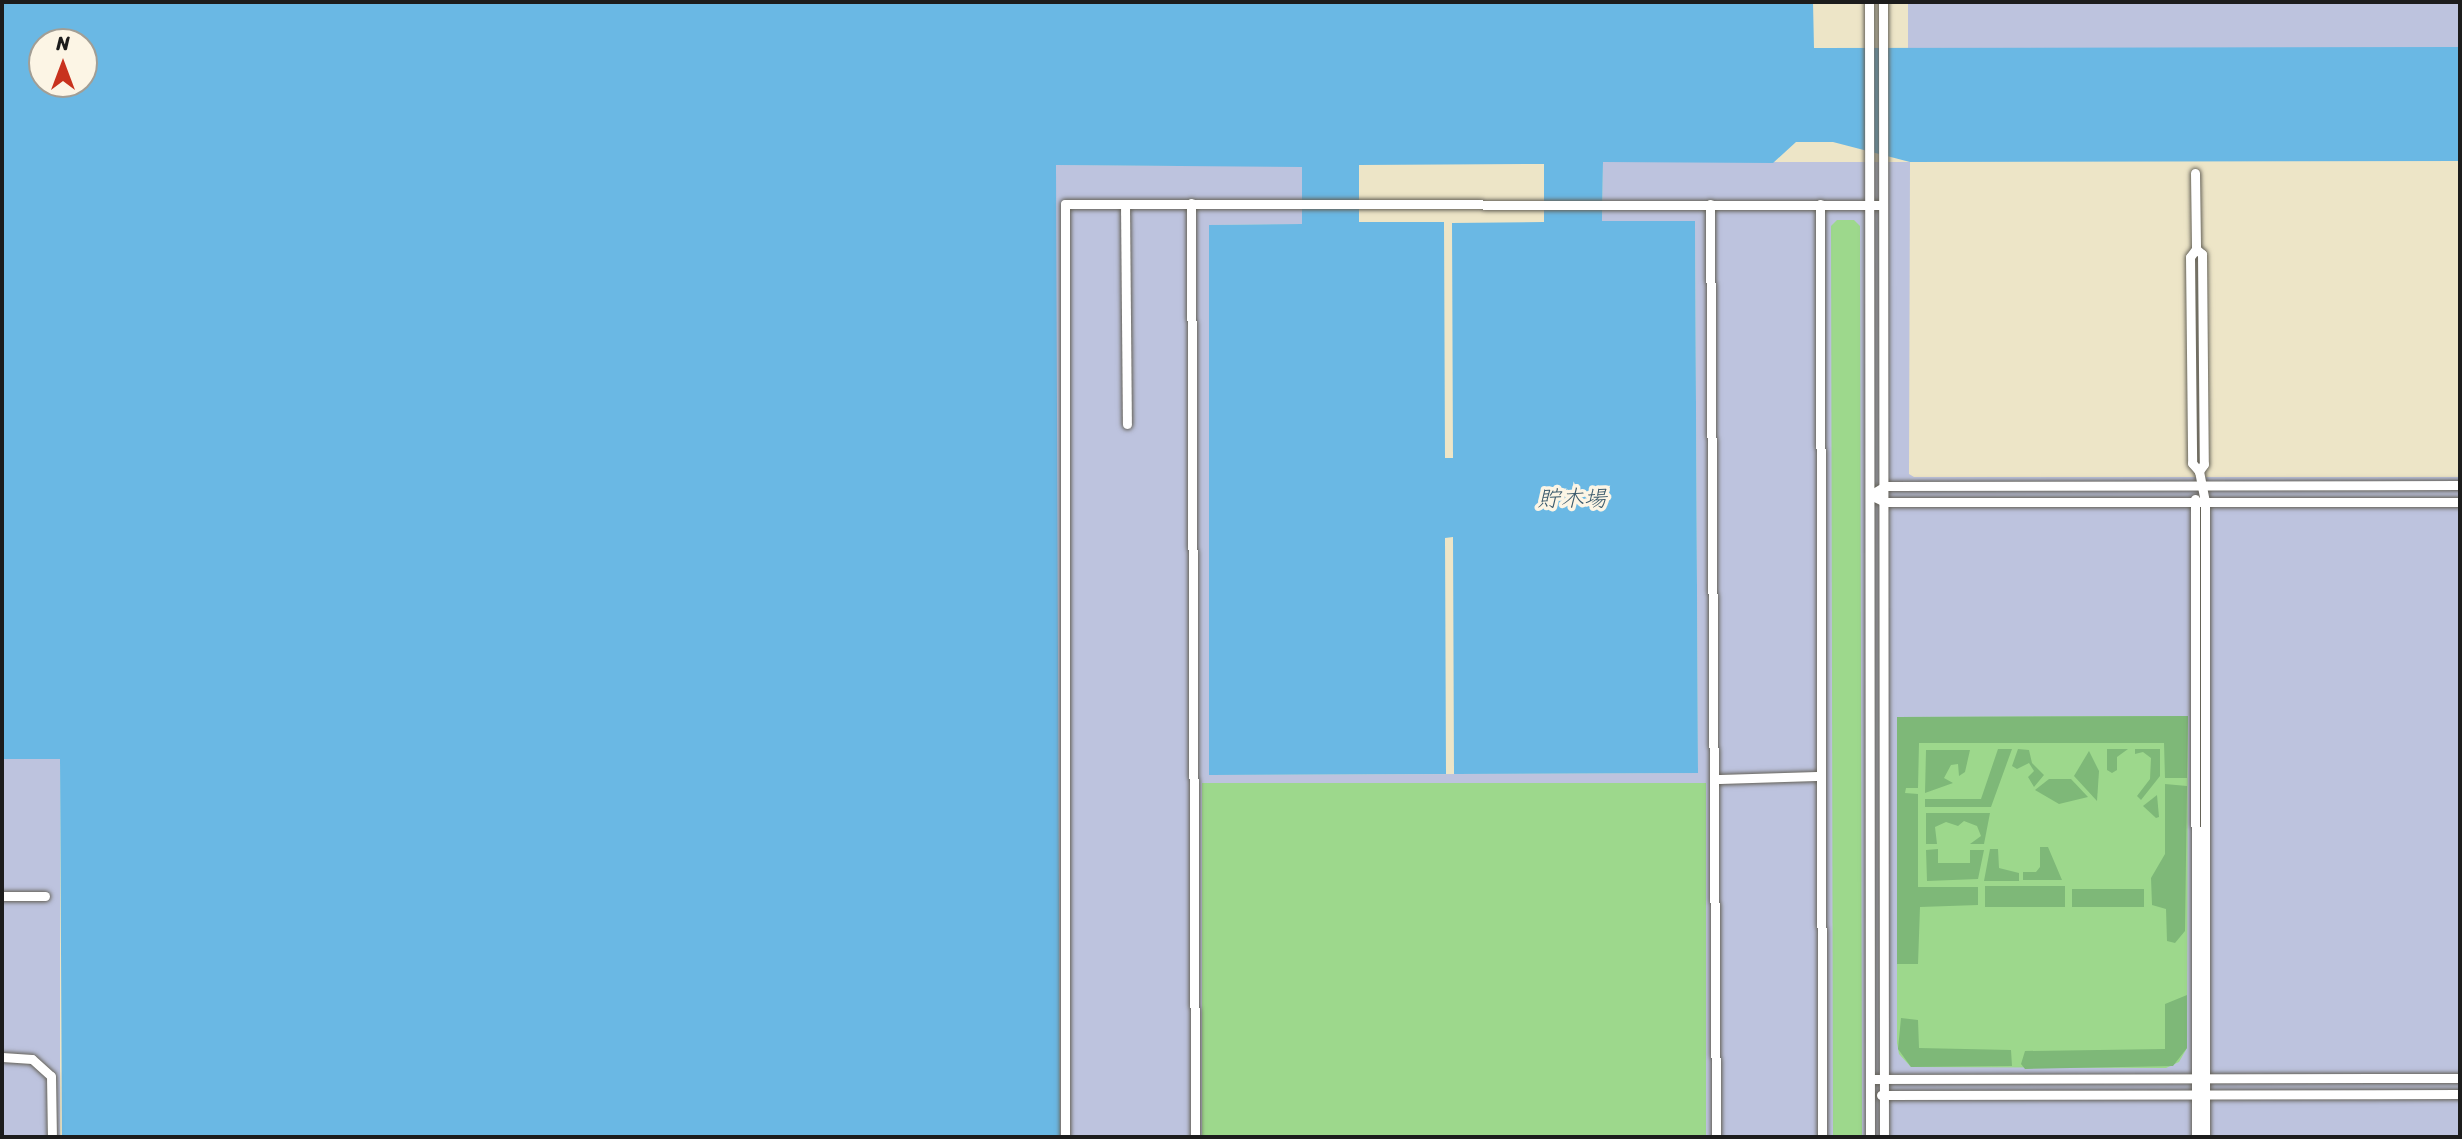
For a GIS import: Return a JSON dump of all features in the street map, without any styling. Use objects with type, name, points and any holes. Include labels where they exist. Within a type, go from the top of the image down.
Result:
[{"type":"street","points":[[1869,2],[1870,1137]]},
{"type":"street","points":[[1883,2],[1884,1137]]},
{"type":"street","points":[[2195,173],[2196,249],[2190,257],[2192,463],[2199,471],[2199,486],[2193,503],[2201,1079]]},
{"type":"street","points":[[1065,1137],[1065,204],[1298,201],[1883,205]]},
{"type":"street","points":[[1125,204],[1127,424]]},
{"type":"street","points":[[1191,204],[1195,1137]]},
{"type":"street","points":[[1710,204],[1716,779],[1716,1137]]},
{"type":"street","points":[[1820,204],[1822,1137]]},
{"type":"street","points":[[1870,495],[1885,486],[2460,485]]},
{"type":"street","points":[[2199,486],[2205,503],[2201,1079],[2205,1137]]},
{"type":"street","points":[[1870,495],[1885,502],[2460,502]]},
{"type":"street","points":[[1716,779],[1820,776]]},
{"type":"street","points":[[2,896],[45,896]]},
{"type":"street","points":[[2,1057],[32,1059],[51,1076],[52,1137]]},
{"type":"street","points":[[1870,1079],[2460,1078]]},
{"type":"street","points":[[2196,1137],[2201,1094]]},
{"type":"street","points":[[1870,1095],[2460,1094]]},
{"type":"shaded area","points":[[1908,2],[2460,2],[2460,50],[1908,50]]},
{"type":"shaded area","points":[[1603,162],[1910,162],[1909,474],[1914,477],[2460,477],[2460,1137],[1060,1137],[1055,165],[1302,166],[1302,224],[1210,225],[1210,775],[1698,773],[1695,222],[1602,221]]},
{"type":"shaded area","points":[[2,758],[60,758],[60,1137],[2,1137]]},
{"type":"green space","points":[[1837,220],[1854,220],[1860,226],[1862,1137],[1833,1137],[1831,226]]},
{"type":"green space","points":[[2188,716],[2187,1048],[2179,1062],[2166,1068],[1911,1067],[1899,1054],[1897,1043],[1897,717]]},
{"type":"green space","points":[[2188,716],[2187,778],[2165,778],[2164,743],[1919,743],[1918,788],[1906,788],[1905,793],[1918,794],[1918,887],[1978,887],[1978,905],[1920,907],[1918,964],[1897,964],[1897,717]]},
{"type":"green space","points":[[1998,749],[2012,749],[1991,807],[1925,807],[1925,799],[1981,799]]},
{"type":"green space","points":[[2018,749],[2029,750],[2032,763],[2044,775],[2034,787],[2028,777],[2034,771],[2029,763],[2017,769],[2012,766]]},
{"type":"green space","points":[[2107,749],[2128,749],[2117,757],[2117,770],[2112,773],[2107,770]]},
{"type":"green space","points":[[2135,749],[2160,749],[2160,776],[2141,800],[2137,796],[2150,779],[2151,758],[2143,752],[2135,754]]},
{"type":"green space","points":[[1926,750],[1970,750],[1965,772],[1959,776],[1958,764],[1951,765],[1944,778],[1953,783],[1925,793]]},
{"type":"green space","points":[[2089,751],[2099,771],[2097,801],[2074,776]]},
{"type":"green space","points":[[2049,779],[2071,779],[2088,797],[2059,804],[2035,790]]},
{"type":"green space","points":[[1202,783],[1706,783],[1706,1137],[1202,1137]]},
{"type":"green space","points":[[2165,784],[2187,786],[2185,931],[2175,943],[2167,941],[2166,909],[2152,905],[2151,878],[2165,854]]},
{"type":"green space","points":[[2157,795],[2159,817],[2156,818],[2143,806]]},
{"type":"green space","points":[[1926,813],[1990,813],[1984,844],[1970,844],[1981,836],[1977,826],[1964,821],[1958,826],[1946,822],[1935,827],[1937,844],[1926,844]]},
{"type":"green space","points":[[2040,847],[2048,847],[2062,880],[2023,880],[2023,872],[2036,872],[2040,867]]},
{"type":"green space","points":[[1938,849],[1938,863],[1970,863],[1970,850],[1984,850],[1978,879],[1927,881],[1926,850]]},
{"type":"green space","points":[[1990,849],[1998,849],[1999,868],[2019,873],[2019,881],[1984,881]]},
{"type":"green space","points":[[1985,886],[2065,886],[2065,907],[1985,907]]},
{"type":"green space","points":[[2072,889],[2144,889],[2144,907],[2072,907]]},
{"type":"green space","points":[[2187,995],[2187,1048],[2173,1066],[2025,1069],[2021,1064],[2025,1051],[2165,1049],[2165,1004]]},
{"type":"green space","points":[[1901,1018],[1918,1020],[1919,1048],[2011,1050],[2012,1066],[1911,1067],[1898,1049]]},
{"type":"water","name":"貯木場","points":[[2,2],[1813,2],[1814,48],[2460,47],[2460,161],[1910,162],[1833,142],[1796,142],[1773,163],[1603,162],[1602,221],[1695,221],[1698,773],[1454,774],[1453,537],[1445,538],[1446,774],[1209,775],[1209,225],[1302,224],[1302,167],[1056,165],[1060,1137],[62,1137],[60,759],[2,759]],"holes":[[[1544,164],[1544,222],[1452,223],[1453,458],[1445,458],[1444,222],[1359,222],[1359,165]]]}]
